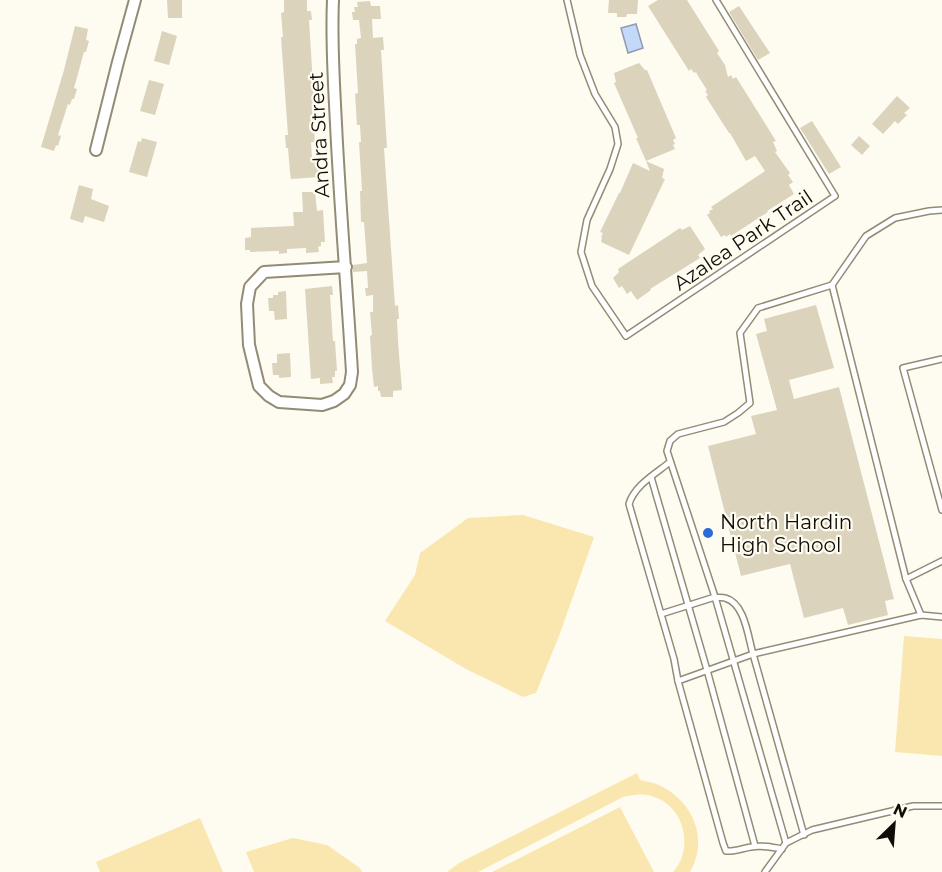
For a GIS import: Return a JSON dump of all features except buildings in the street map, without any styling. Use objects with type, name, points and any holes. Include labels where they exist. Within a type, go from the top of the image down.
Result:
[{"type":"street","points":[[96,150],[135,0]]},
{"type":"street","name":"Andra Street","points":[[333,0],[335,107],[346,267],[352,372],[350,385],[344,394],[334,401],[322,405],[279,402],[269,396],[260,386],[249,345],[247,304],[250,287],[264,272],[346,267]]},
{"type":"lane","name":"Azalea Park Trail","points":[[567,0],[579,55],[595,94],[615,127],[618,144],[610,169],[587,220],[581,252],[592,286],[626,336],[835,196],[716,0]]},
{"type":"lane","points":[[786,843],[715,597],[667,451],[670,441],[678,434],[724,422],[750,403],[740,333],[758,308],[832,285],[866,236],[895,218],[942,210]]},
{"type":"lane","points":[[832,285],[906,579],[921,615]]},
{"type":"lane","points":[[942,359],[903,368],[942,510]]},
{"type":"lane","points":[[670,462],[631,496],[629,504],[723,843],[726,851],[731,852],[755,846],[782,849]]},
{"type":"lane","points":[[651,477],[755,846]]},
{"type":"lane","points":[[906,579],[942,561]]},
{"type":"lane","points":[[661,614],[715,597],[726,598],[733,602],[742,613],[804,835]]},
{"type":"lane","points":[[678,681],[753,654],[921,615],[942,617]]},
{"type":"lane","points":[[765,872],[786,843],[812,830],[913,806],[942,806]]},
{"type":"shaded area","points":[[523,515],[594,537],[536,693],[523,697],[466,669],[385,621],[415,575],[420,553],[468,518]]},
{"type":"shaded area","points":[[904,636],[942,639],[942,756],[895,752]]},
{"type":"shaded area","points":[[637,773],[640,780],[660,786],[674,795],[690,813],[698,836],[698,848],[690,872],[673,872],[680,862],[684,840],[683,828],[678,817],[662,801],[641,794],[623,797],[478,872],[447,872],[459,863]]},
{"type":"shaded area","points":[[620,807],[654,872],[492,872]]},
{"type":"shaded area","points":[[200,818],[223,872],[100,872],[96,862]]},
{"type":"shaded area","points":[[293,838],[327,845],[360,868],[362,872],[254,872],[246,852]]},
{"type":"water","points":[[636,24],[643,48],[628,53],[621,28]]},
{"type":"place","name":"North Hardin High School","points":[[708,533]]}]
